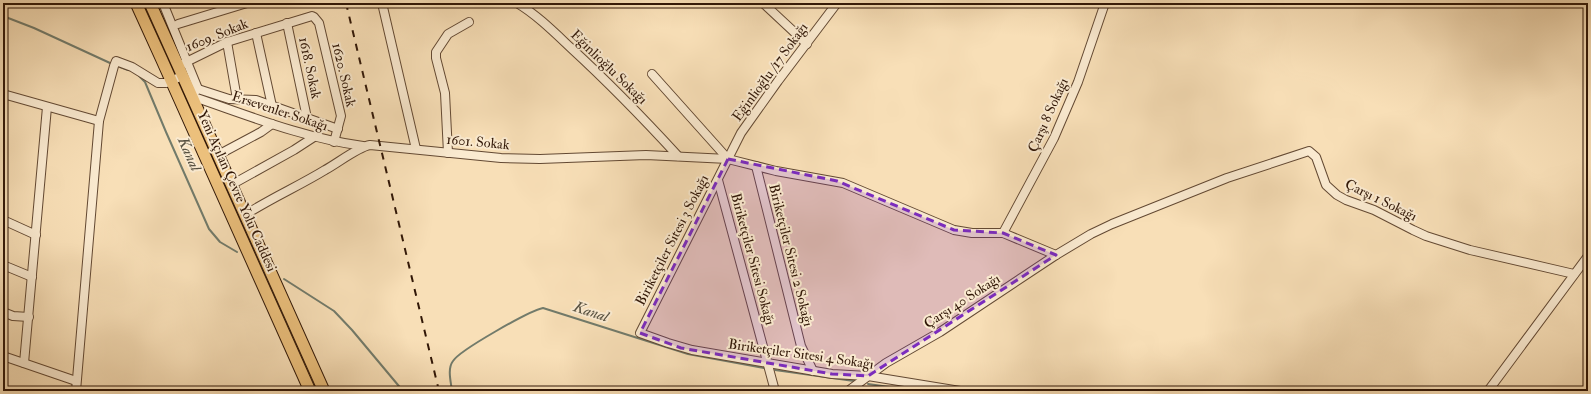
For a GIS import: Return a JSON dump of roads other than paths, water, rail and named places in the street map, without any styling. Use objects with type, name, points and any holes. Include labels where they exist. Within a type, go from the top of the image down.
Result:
[{"type":"main road","name":"Yeni Açılan Çevre Yolu Caddesi","points":[[136,3],[209,162],[235,225],[310,391]]},
{"type":"main road","name":"Yeni Açılan Çevre Yolu Caddesi","points":[[150,3],[182,64],[182,76],[194,92],[218,155],[324,391]]},
{"type":"street","points":[[163,3],[182,64],[194,92],[224,98],[251,99],[338,129]]},
{"type":"street","points":[[178,24],[247,3]]},
{"type":"street","points":[[382,3],[416,149]]},
{"type":"street","name":"Eğinlioğlu Sokağı","points":[[517,3],[535,15],[588,64],[638,113],[678,156]]},
{"type":"street","points":[[763,3],[807,44]]},
{"type":"street","name":"Eğinlioğlu /17 Sokağı","points":[[728,159],[741,133],[762,102],[837,3]]},
{"type":"street","name":"Çarşı 8 Sokağı","points":[[1003,233],[1054,138],[1078,82],[1105,3]]},
{"type":"street","name":"1609. Sokak","points":[[182,64],[227,42],[312,16]]},
{"type":"street","name":"1620. Sokak","points":[[312,16],[319,23],[341,116],[334,142]]},
{"type":"street","points":[[448,153],[445,93],[437,64],[436,52],[448,34],[469,22]]},
{"type":"street","name":"1618. Sokak","points":[[287,23],[307,118]]},
{"type":"street","points":[[256,33],[272,106]]},
{"type":"street","points":[[227,42],[238,99]]},
{"type":"street","points":[[76,391],[99,121],[116,61],[132,68],[154,81],[162,83],[182,76]]},
{"type":"street","points":[[652,74],[728,159]]},
{"type":"street","name":"Ersevenler Sokağı","points":[[194,92],[272,124],[334,142],[363,146]]},
{"type":"street","points":[[3,94],[99,121]]},
{"type":"street","points":[[24,363],[47,107]]},
{"type":"street","points":[[218,155],[261,132],[272,124]]},
{"type":"street","points":[[231,184],[294,150],[314,137]]},
{"type":"street","name":"1601. Sokak","points":[[363,146],[380,145],[448,153],[523,159],[626,156],[678,156],[728,159],[843,183],[954,230],[972,233],[1003,233]]},
{"type":"street","points":[[245,215],[339,162],[363,146]]},
{"type":"street","name":"Çarşı 1 Sokağı","points":[[1090,234],[1227,178],[1309,151],[1316,157],[1326,185],[1337,195],[1346,200],[1374,210],[1426,236],[1470,250],[1574,274]]},
{"type":"street","name":"Biriketçiler Sitesi 3 Sokağı","points":[[640,333],[728,159]]},
{"type":"street","name":"Biriketçiler Sitesi 2 Sokağı","points":[[756,166],[801,346],[812,371]]},
{"type":"street","name":"Biriketçiler Sitesi Sokağı","points":[[718,180],[776,391]]},
{"type":"street","points":[[3,220],[36,234]]},
{"type":"street","points":[[1003,233],[1056,255]]},
{"type":"street","name":"Çarşı 40 Sokağı","points":[[848,391],[886,363],[965,316],[1090,234]]},
{"type":"street","points":[[1488,391],[1588,256]]},
{"type":"street","points":[[3,265],[32,277]]},
{"type":"street","points":[[3,312],[13,316],[29,317]]},
{"type":"street","name":"Biriketçiler Sitesi 4 Sokağı","points":[[640,333],[681,348],[812,371],[832,374],[868,376],[960,391]]},
{"type":"street","points":[[3,356],[76,381]]},
{"type":"waterway","name":"Kanal","points":[[3,16],[34,28],[110,63]]},
{"type":"waterway","name":"Kanal","points":[[120,67],[128,70]]},
{"type":"waterway","name":"Kanal","points":[[139,76],[145,82],[209,229],[220,242],[237,252]]},
{"type":"waterway","name":"Kanal","points":[[284,279],[334,311],[352,330],[403,391]]},
{"type":"waterway","name":"Kanal","points":[[452,391],[450,368],[451,364],[458,356],[468,348],[495,332],[524,316],[543,308],[688,354],[764,368]]},
{"type":"waterway","name":"Kanal","points":[[775,370],[854,381]]},
{"type":"waterway","name":"Kanal","points":[[868,384],[918,391]]},
{"type":"railway","points":[[346,3],[439,391]]}]
